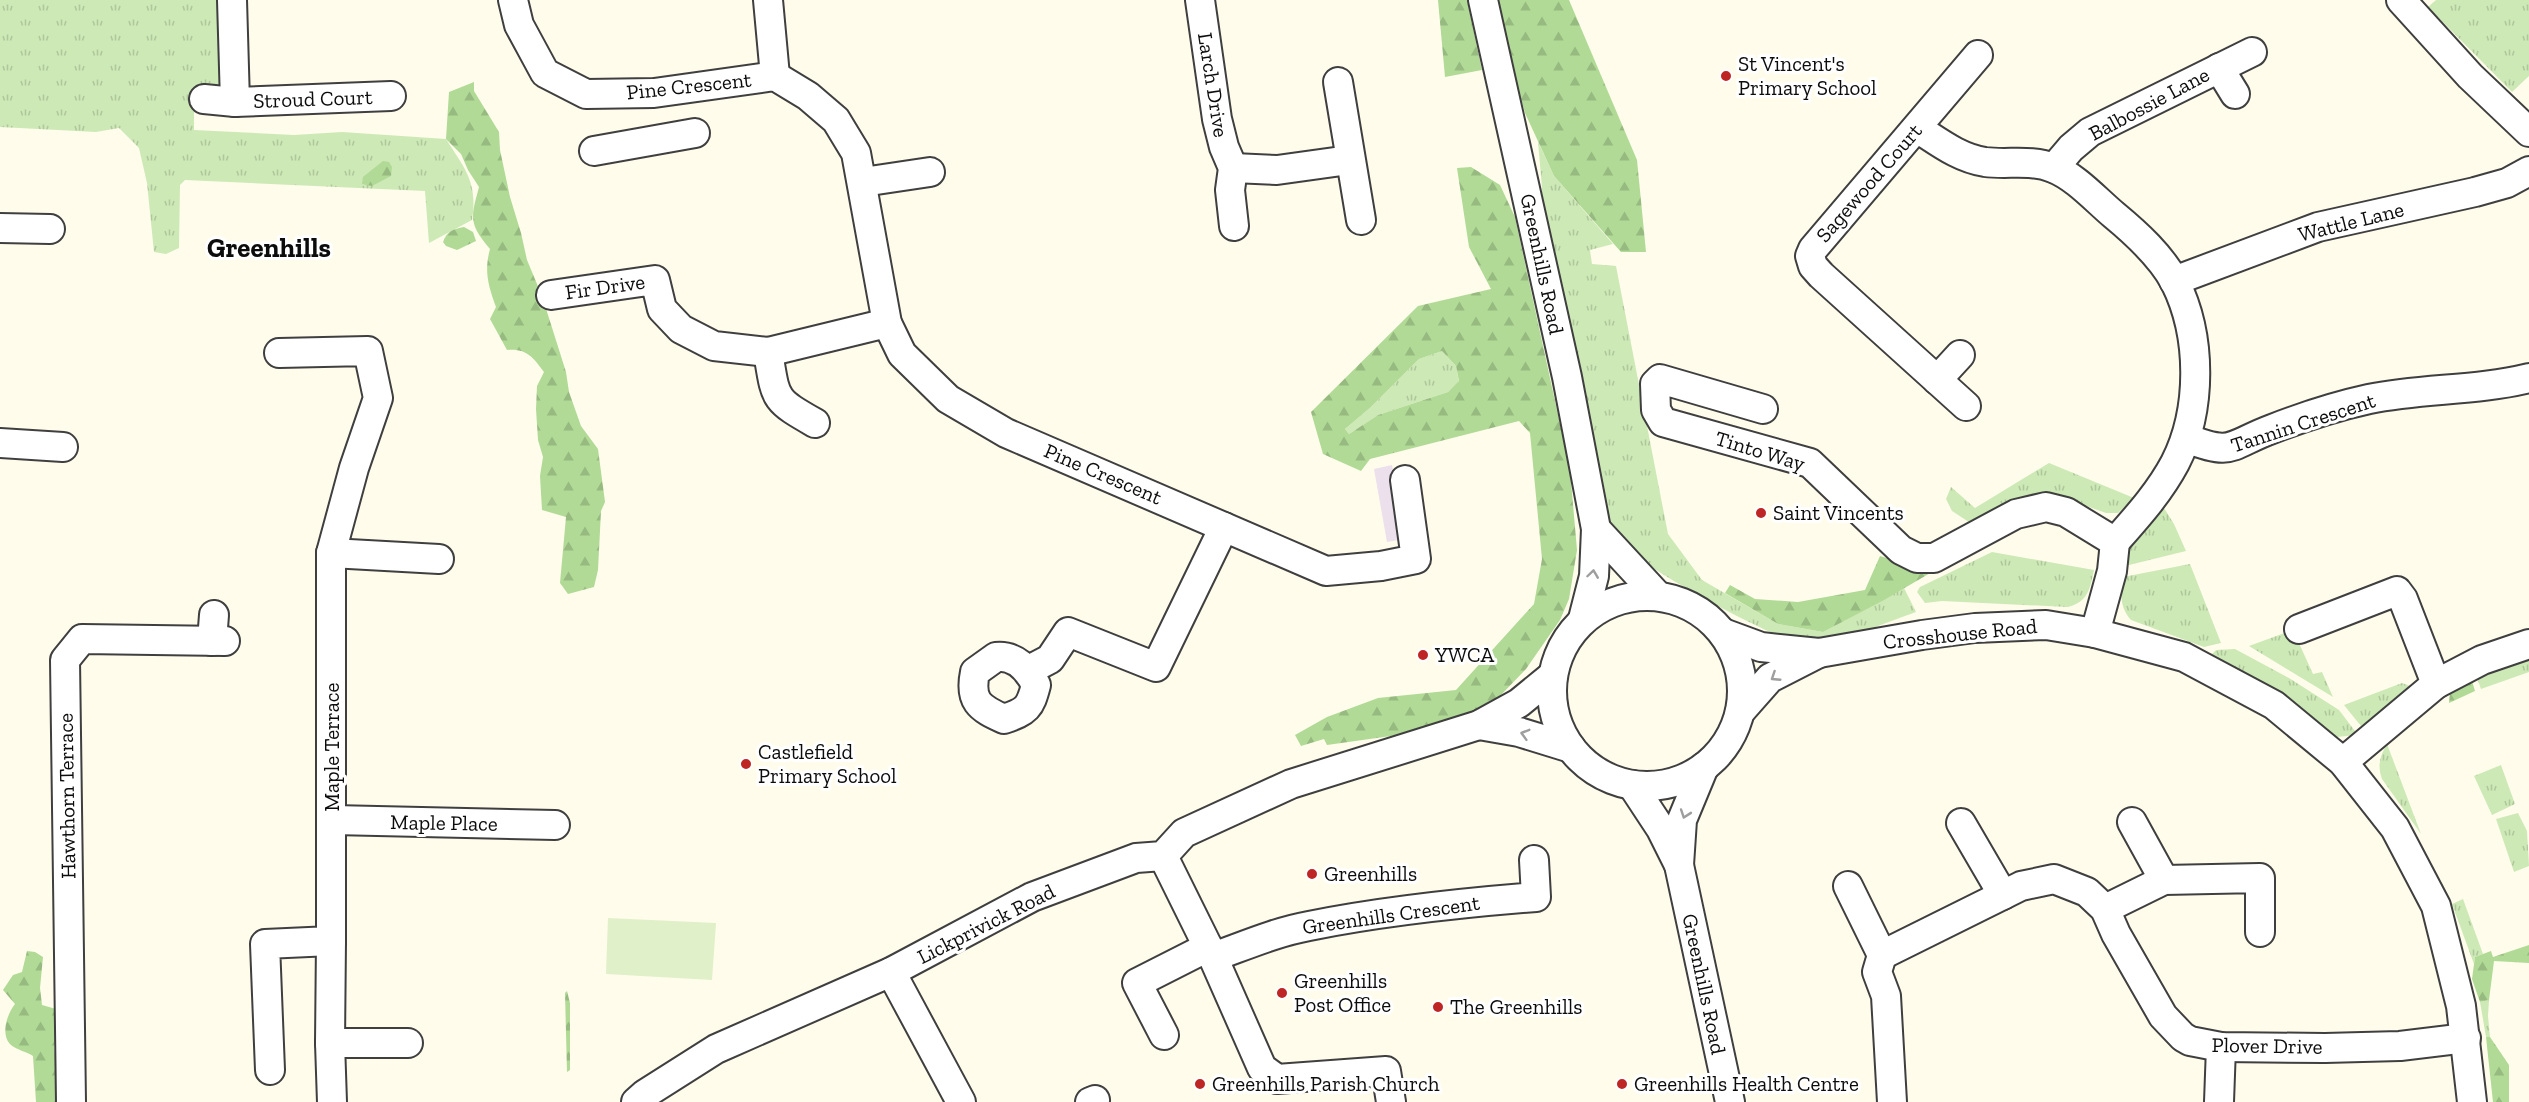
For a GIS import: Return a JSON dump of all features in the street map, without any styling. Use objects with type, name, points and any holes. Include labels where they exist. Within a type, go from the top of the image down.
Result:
[{"type":"street","name":"Stroud Court","points":[[232,0],[235,102]]},
{"type":"street","name":"Pine Crescent","points":[[513,0],[519,25],[545,73],[586,94],[654,93],[775,76],[808,96],[836,120],[856,153],[887,323],[902,354],[948,399],[1005,432],[1326,571],[1381,566],[1422,558],[1405,480]]},
{"type":"street","name":"Pine Crescent","points":[[768,0],[775,76]]},
{"type":"street","name":"Larch Drive","points":[[1200,0],[1217,119],[1224,147],[1233,168],[1230,190],[1234,225]]},
{"type":"street","name":"Greenhills Road","points":[[1483,0],[1564,366],[1596,529],[1593,576],[1583,619]]},
{"type":"street","points":[[2402,0],[2470,76],[2529,132]]},
{"type":"street","name":"Balbossie Lane","points":[[2054,168],[2071,148],[2090,132],[2252,52]]},
{"type":"street","name":"Sagewood Court","points":[[1966,406],[1821,275],[1813,266],[1810,256],[1817,244],[1978,55]]},
{"type":"street","points":[[2220,68],[2235,94]]},
{"type":"street","points":[[1338,82],[1349,160],[1361,220]]},
{"type":"street","points":[[654,93],[663,138]]},
{"type":"street","name":"Stroud Court","points":[[204,99],[235,102],[391,96]]},
{"type":"street","points":[[1917,128],[1958,155],[1984,162],[2037,163],[2054,168],[2133,230],[2174,281],[2185,306],[2195,360],[2194,393],[2186,438],[2175,463],[2152,501],[2115,542],[2112,571],[2095,633]]},
{"type":"street","points":[[594,151],[695,133]]},
{"type":"street","points":[[1233,168],[1277,170],[1349,160]]},
{"type":"street","name":"Wattle Lane","points":[[2174,281],[2318,227],[2475,192],[2507,183],[2529,171]]},
{"type":"street","points":[[863,183],[930,172]]},
{"type":"street","points":[[0,228],[50,229]]},
{"type":"street","name":"Fir Drive","points":[[550,295],[655,279],[662,309],[681,329],[714,346],[768,352],[887,323]]},
{"type":"street","name":"Maple Terrace","points":[[279,352],[368,351],[378,398],[354,468],[331,553],[333,820],[330,1043],[332,1102]]},
{"type":"street","points":[[768,352],[774,390],[783,405],[815,423]]},
{"type":"street","points":[[1937,380],[1960,355]]},
{"type":"street","name":"Tannin Crescent","points":[[2186,438],[2209,447],[2228,449],[2272,429],[2369,399],[2476,388],[2529,378]]},
{"type":"street","name":"Tinto Way","points":[[1763,409],[1660,379],[1655,384],[1656,410],[1664,422],[1810,463],[1901,550],[1917,558],[1934,558],[2016,514],[2046,507],[2066,512],[2115,542]]},
{"type":"street","points":[[0,443],[63,447]]},
{"type":"street","points":[[1029,670],[1050,659],[1068,632],[1156,667],[1224,527]]},
{"type":"street","points":[[1596,529],[1658,596]]},
{"type":"street","points":[[331,553],[439,559]]},
{"type":"street","points":[[2299,629],[2397,591],[2403,599],[2436,684]]},
{"type":"street","points":[[1631,596],[1658,596],[1683,602],[1705,615],[1723,633],[1736,657],[1742,684],[1740,712],[1727,743],[1704,767],[1682,779],[1658,786],[1632,785],[1609,778],[1588,765],[1571,748],[1556,718],[1552,702],[1552,676],[1562,646],[1583,619],[1605,604],[1631,596]]},
{"type":"street","name":"Crosshouse Road","points":[[1723,633],[1761,647],[1819,653],[1922,634],[1975,628],[2046,625],[2095,633],[2184,657],[2274,705],[2343,762],[2395,828],[2436,906],[2453,967],[2466,1038],[2472,1102]]},
{"type":"street","name":"Hawthorn Terrace","points":[[71,1102],[65,660],[82,639],[217,632]]},
{"type":"street","points":[[2343,762],[2436,684],[2482,660],[2529,644]]},
{"type":"street","name":"Crosshouse Road","points":[[1740,712],[1770,678],[1819,653]]},
{"type":"street","points":[[1391,1102],[1386,1071],[1277,1079],[1262,1068],[1164,856],[1184,833],[1291,784],[1479,725],[1519,703],[1552,676]]},
{"type":"street","points":[[1479,725],[1519,732],[1571,748]]},
{"type":"street","name":"Greenhills Road","points":[[1679,865],[1682,820],[1704,767]]},
{"type":"street","name":"Greenhills Road","points":[[1632,785],[1661,829],[1679,865],[1730,1102]]},
{"type":"street","name":"Maple Place","points":[[333,820],[555,825]]},
{"type":"street","points":[[1961,822],[2003,895]]},
{"type":"street","points":[[2132,822],[2164,880]]},
{"type":"street","name":"Lickprivick Road","points":[[636,1102],[716,1049],[891,972],[1032,897],[1136,858],[1164,856]]},
{"type":"street","name":"Greenhills Crescent","points":[[1164,1035],[1137,983],[1210,952],[1310,926],[1459,903],[1536,897],[1534,860]]},
{"type":"street","points":[[2105,909],[2164,880],[2260,878],[2260,932]]},
{"type":"street","name":"Plover Drive","points":[[1882,955],[2021,886],[2054,879],[2087,892],[2105,909],[2116,934],[2163,1016],[2183,1037],[2190,1041],[2221,1047],[2400,1046],[2466,1038]]},
{"type":"street","points":[[1848,886],[1882,955],[1877,972],[1886,996],[1892,1102]]},
{"type":"street","points":[[270,1070],[265,944],[331,941]]},
{"type":"street","points":[[891,972],[961,1102]]},
{"type":"street","points":[[330,1043],[408,1043]]},
{"type":"street","points":[[2219,1102],[2221,1047]]},
{"type":"shaded area","points":[[1392,465],[1404,539],[1387,542],[1374,469]]},
{"type":"green space","points":[[0,0],[221,0],[226,90],[194,87],[194,130],[294,135],[342,132],[446,139],[468,176],[473,196],[472,220],[429,243],[425,191],[185,180],[180,185],[179,248],[166,254],[154,252],[147,183],[139,148],[119,128],[96,132],[0,127]]},
{"type":"green space","points":[[1438,0],[1467,0],[1482,70],[1445,77]]},
{"type":"green space","points":[[1493,0],[1569,0],[1637,160],[1646,252],[1621,252],[1554,176],[1525,113]]},
{"type":"green space","points":[[2436,0],[2529,0],[2529,76],[2512,92],[2428,7]]},
{"type":"green space","points":[[474,82],[474,91],[499,132],[500,150],[510,197],[527,260],[542,296],[566,372],[569,392],[581,426],[598,449],[605,502],[601,511],[598,570],[594,587],[568,594],[560,583],[566,517],[542,510],[540,476],[543,457],[538,440],[536,409],[537,386],[544,372],[524,352],[507,350],[490,319],[496,307],[488,278],[487,264],[490,249],[478,233],[473,220],[479,187],[461,154],[446,139],[449,92]]},
{"type":"green space","points":[[1538,142],[1554,176],[1613,244],[1590,250],[1592,264],[1616,266],[1668,534],[1702,580],[1778,624],[1823,632],[1904,588],[1916,612],[1833,640],[1807,644],[1792,641],[1710,602],[1653,568],[1621,543],[1604,510],[1540,222],[1542,187]]},
{"type":"green space","points":[[383,161],[389,162],[392,167],[391,176],[372,186],[362,184],[363,177]]},
{"type":"green space","points":[[1471,167],[1500,185],[1515,217],[1570,470],[1577,550],[1569,599],[1560,620],[1526,669],[1499,697],[1471,718],[1398,735],[1327,745],[1324,739],[1301,746],[1295,735],[1327,717],[1378,698],[1456,690],[1534,604],[1542,559],[1530,433],[1519,421],[1370,459],[1361,471],[1323,454],[1311,412],[1418,306],[1491,289],[1469,247],[1457,168]],"holes":[[[1442,351],[1456,366],[1459,381],[1448,392],[1378,415],[1349,434],[1345,429],[1371,407],[1419,359]]]},
{"type":"green space","points":[[464,227],[473,232],[476,241],[457,250],[446,246],[443,242],[449,233]]},
{"type":"green space","points":[[1442,351],[1456,366],[1459,382],[1448,392],[1378,415],[1349,434],[1345,429],[1371,407],[1419,359]]},
{"type":"green space","points":[[2049,463],[2134,498],[2118,513],[2106,513],[2050,493],[1972,524],[1952,511],[1946,499],[1951,487],[1975,508]]},
{"type":"green space","points":[[2164,508],[2186,551],[2125,566],[2134,541]]},
{"type":"green space","points":[[1992,552],[2094,570],[2087,594],[2080,602],[2068,607],[1942,601],[1925,603],[1917,592],[1920,587]]},
{"type":"green space","points":[[1880,556],[1932,572],[1823,632],[1778,624],[1725,593],[1730,585],[1755,599],[1798,602],[1865,590]]},
{"type":"green space","points":[[2190,564],[2221,643],[2204,647],[2131,620],[2124,610],[2121,594],[2123,577]]},
{"type":"green space","points":[[2293,630],[2313,674],[2322,672],[2333,697],[2249,646]]},
{"type":"green space","points":[[2235,649],[2289,678],[2339,710],[2358,735],[2336,737],[2278,691],[2212,654],[2216,650]]},
{"type":"green space","points":[[2529,652],[2529,672],[2481,689],[2477,678]]},
{"type":"green space","points":[[2418,681],[2365,731],[2344,705],[2402,683],[2410,686]]},
{"type":"green space","points":[[2472,681],[2475,691],[2449,703],[2450,692]]},
{"type":"green space","points":[[2387,744],[2421,834],[2382,779],[2380,761]]},
{"type":"green space","points":[[2501,765],[2515,804],[2492,815],[2474,776]]},
{"type":"green space","points":[[2518,813],[2527,831],[2529,866],[2514,872],[2496,819]]},
{"type":"green space","points":[[2463,899],[2483,954],[2475,957],[2474,964],[2452,904]]},
{"type":"green space","points":[[608,918],[716,923],[712,980],[606,974]]},
{"type":"green space","points":[[2529,945],[2529,963],[2494,961],[2489,1000],[2480,1002],[2472,979],[2475,957],[2491,951],[2493,957]]},
{"type":"green space","points":[[27,951],[35,952],[43,957],[40,988],[42,1005],[56,1009],[58,1014],[54,1048],[58,1077],[58,1102],[36,1102],[33,1056],[11,1045],[6,1036],[7,1019],[15,1004],[3,990],[13,975],[22,972]]},
{"type":"green space","points":[[567,991],[570,1003],[570,1070],[567,1072],[565,993]]},
{"type":"green space","points":[[2489,1000],[2490,1037],[2486,1037],[2480,1002]]},
{"type":"green space","points":[[2486,1037],[2490,1037],[2509,1065],[2509,1102],[2493,1102]]},
{"type":"place","name":"St Vincent's Primary School","points":[[1726,76]]},
{"type":"place","name":"Saint Vincents","points":[[1761,513]]},
{"type":"place","name":"YWCA","points":[[1423,655]]},
{"type":"place","name":"Castlefield Primary School","points":[[746,764]]},
{"type":"place","name":"Greenhills","points":[[1312,874]]},
{"type":"place","name":"Greenhills Post Office","points":[[1282,993]]},
{"type":"place","name":"The Greenhills","points":[[1438,1007]]},
{"type":"place","name":"Greenhills Parish Church","points":[[1200,1084]]},
{"type":"place","name":"Greenhills Health Centre","points":[[1622,1084]]},
{"type":"district","name":"Greenhills","points":[[269,248]]}]
